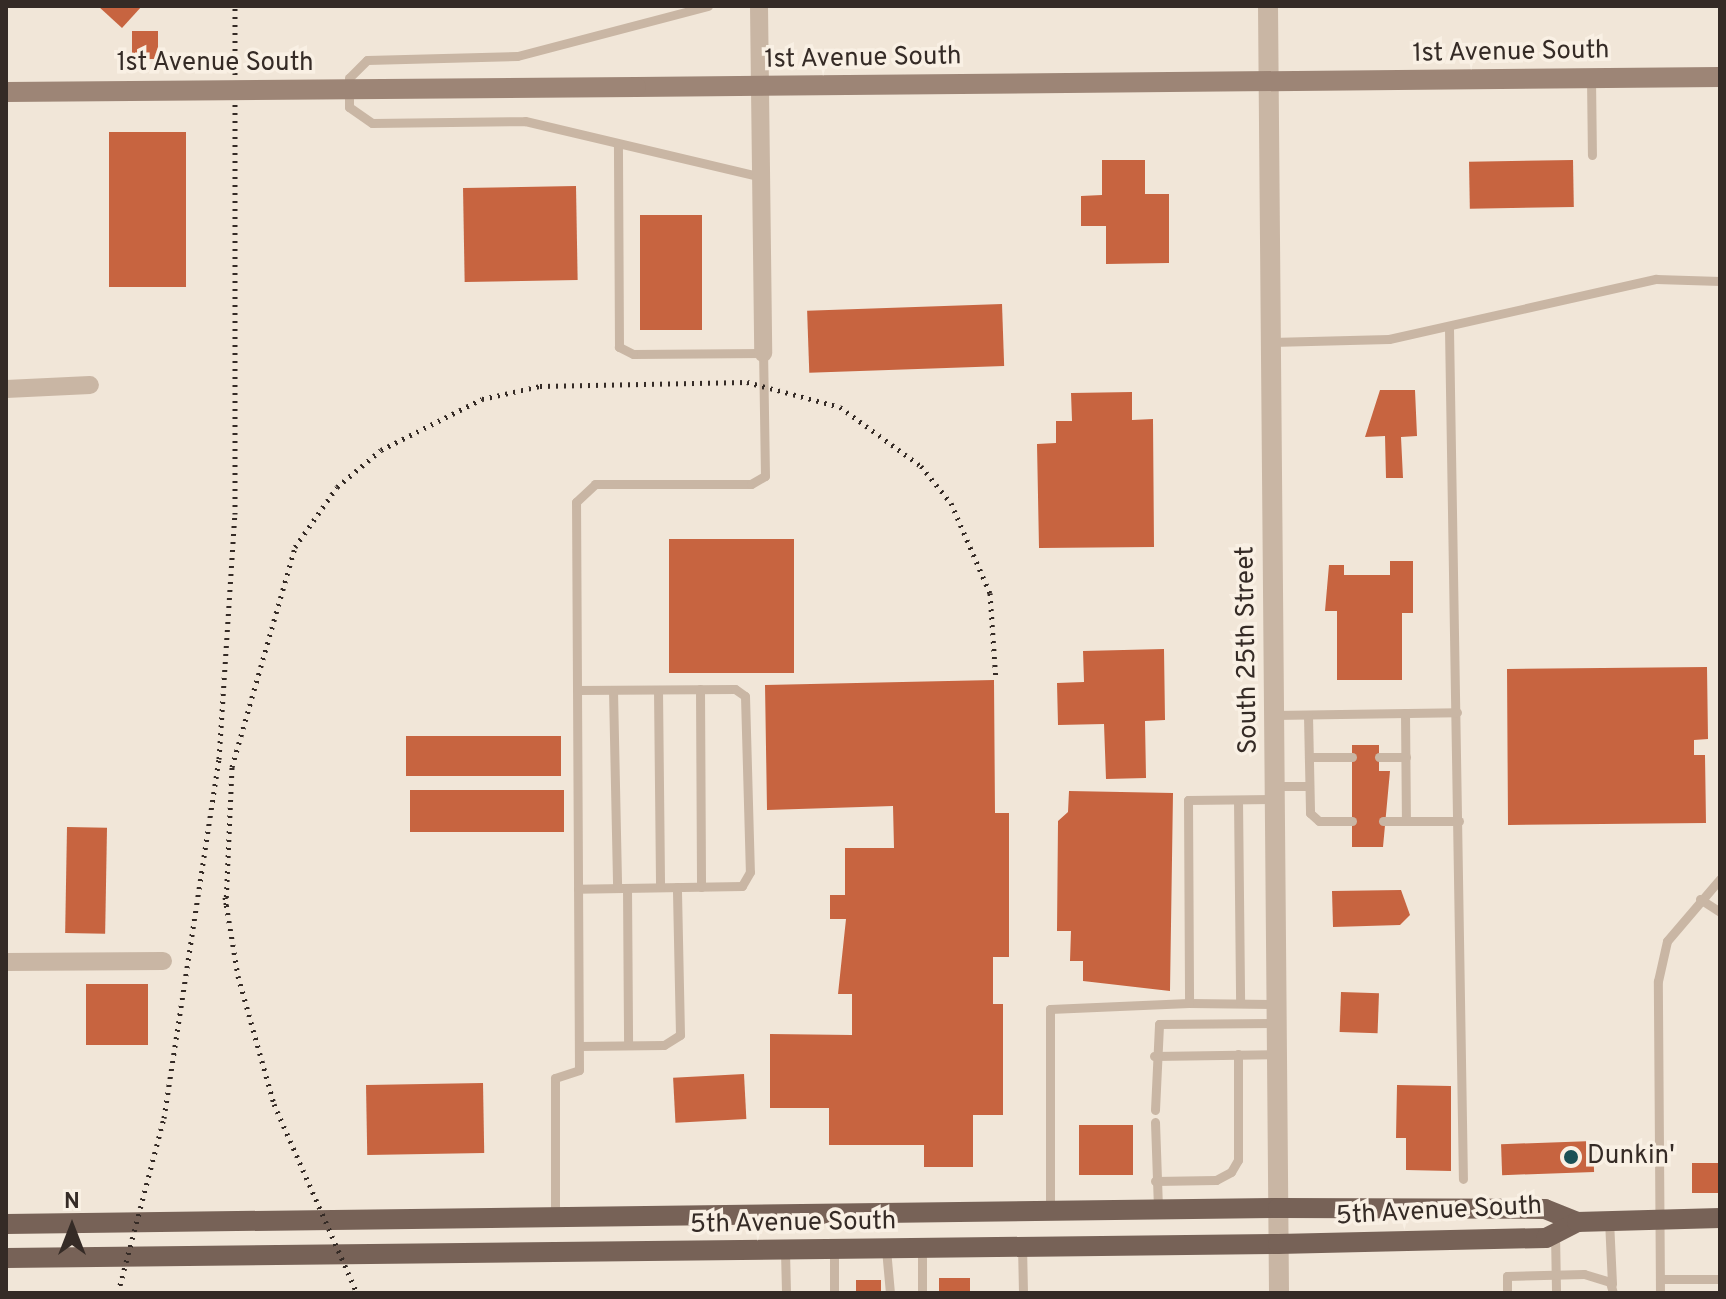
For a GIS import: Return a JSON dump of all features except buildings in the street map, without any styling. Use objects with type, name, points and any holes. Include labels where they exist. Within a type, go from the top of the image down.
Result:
[{"type":"main road","name":"1st Avenue South","points":[[6,92],[1720,77]]},
{"type":"main road","name":"5th Avenue South","points":[[6,1224],[1278,1208],[1545,1209],[1577,1222]]},
{"type":"main road","name":"5th Avenue South","points":[[6,1258],[1278,1244],[1555,1233],[1577,1222],[1720,1218]]},
{"type":"street","points":[[759,6],[763,353]]},
{"type":"street","name":"South 25th Street","points":[[1268,6],[1279,1293]]},
{"type":"street","points":[[6,389],[90,385]]},
{"type":"street","points":[[6,962],[163,961]]},
{"type":"lane","points":[[708,6],[517,56],[367,60],[349,78],[349,107],[372,123],[525,121],[761,177]]},
{"type":"lane","points":[[1591,78],[1592,155]]},
{"type":"lane","points":[[555,1216],[555,1078],[579,1070],[576,502],[595,484],[751,484],[765,476],[763,353],[633,354],[619,347],[618,144]]},
{"type":"lane","points":[[1271,342],[1389,339],[1449,329],[1656,279],[1720,281]]},
{"type":"lane","points":[[1449,329],[1463,1179]]},
{"type":"lane","points":[[700,689],[701,887]]},
{"type":"lane","points":[[577,690],[735,689],[745,696],[750,872],[742,886],[578,889]]},
{"type":"lane","points":[[613,690],[628,1045]]},
{"type":"lane","points":[[658,690],[660,887]]},
{"type":"lane","points":[[1274,715],[1457,712]]},
{"type":"lane","points":[[1405,713],[1406,821]]},
{"type":"lane","points":[[1308,715],[1310,813],[1319,821],[1352,821]]},
{"type":"lane","points":[[1309,757],[1352,757]]},
{"type":"lane","points":[[1379,757],[1406,757]]},
{"type":"lane","points":[[1189,1003],[1188,800],[1238,800],[1309,786]]},
{"type":"lane","points":[[1238,800],[1240,1003]]},
{"type":"lane","points":[[1383,821],[1459,821]]},
{"type":"lane","points":[[1660,1293],[1658,981],[1667,941],[1720,879]]},
{"type":"lane","points":[[579,1046],[664,1045],[680,1035],[677,887]]},
{"type":"lane","points":[[1700,899],[1720,912]]},
{"type":"lane","points":[[1050,1211],[1050,1009],[1240,1003],[1276,1013]]},
{"type":"lane","points":[[1155,1110],[1154,1056],[1159,1024],[1276,1013]]},
{"type":"lane","points":[[1155,1181],[1216,1180],[1231,1172],[1238,1160],[1238,1054]]},
{"type":"lane","points":[[1154,1056],[1277,1054]]},
{"type":"lane","points":[[1155,1122],[1158,1210]]},
{"type":"lane","points":[[1609,1220],[1610,1282],[1616,1293]]},
{"type":"lane","points":[[1555,1233],[1556,1293]]},
{"type":"lane","points":[[1022,1245],[1023,1293]]},
{"type":"lane","points":[[922,1248],[922,1293]]},
{"type":"lane","points":[[834,1249],[834,1293]]},
{"type":"lane","points":[[886,1249],[890,1293]]},
{"type":"lane","points":[[785,1251],[786,1293]]},
{"type":"lane","points":[[1507,1293],[1507,1276],[1556,1274],[1610,1282]]},
{"type":"lane","points":[[1660,1279],[1720,1279]]},
{"type":"railway","points":[[118,1293],[164,1118],[219,759],[235,514],[235,6]]},
{"type":"railway","points":[[226,905],[232,767],[295,547],[337,487],[381,450],[482,399],[540,386],[747,382],[840,407],[921,466],[951,503],[990,593],[996,680]]},
{"type":"railway","points":[[225,897],[238,976],[274,1104],[357,1293]]},
{"type":"place","name":"Dunkin'","points":[[1571,1157]]}]
